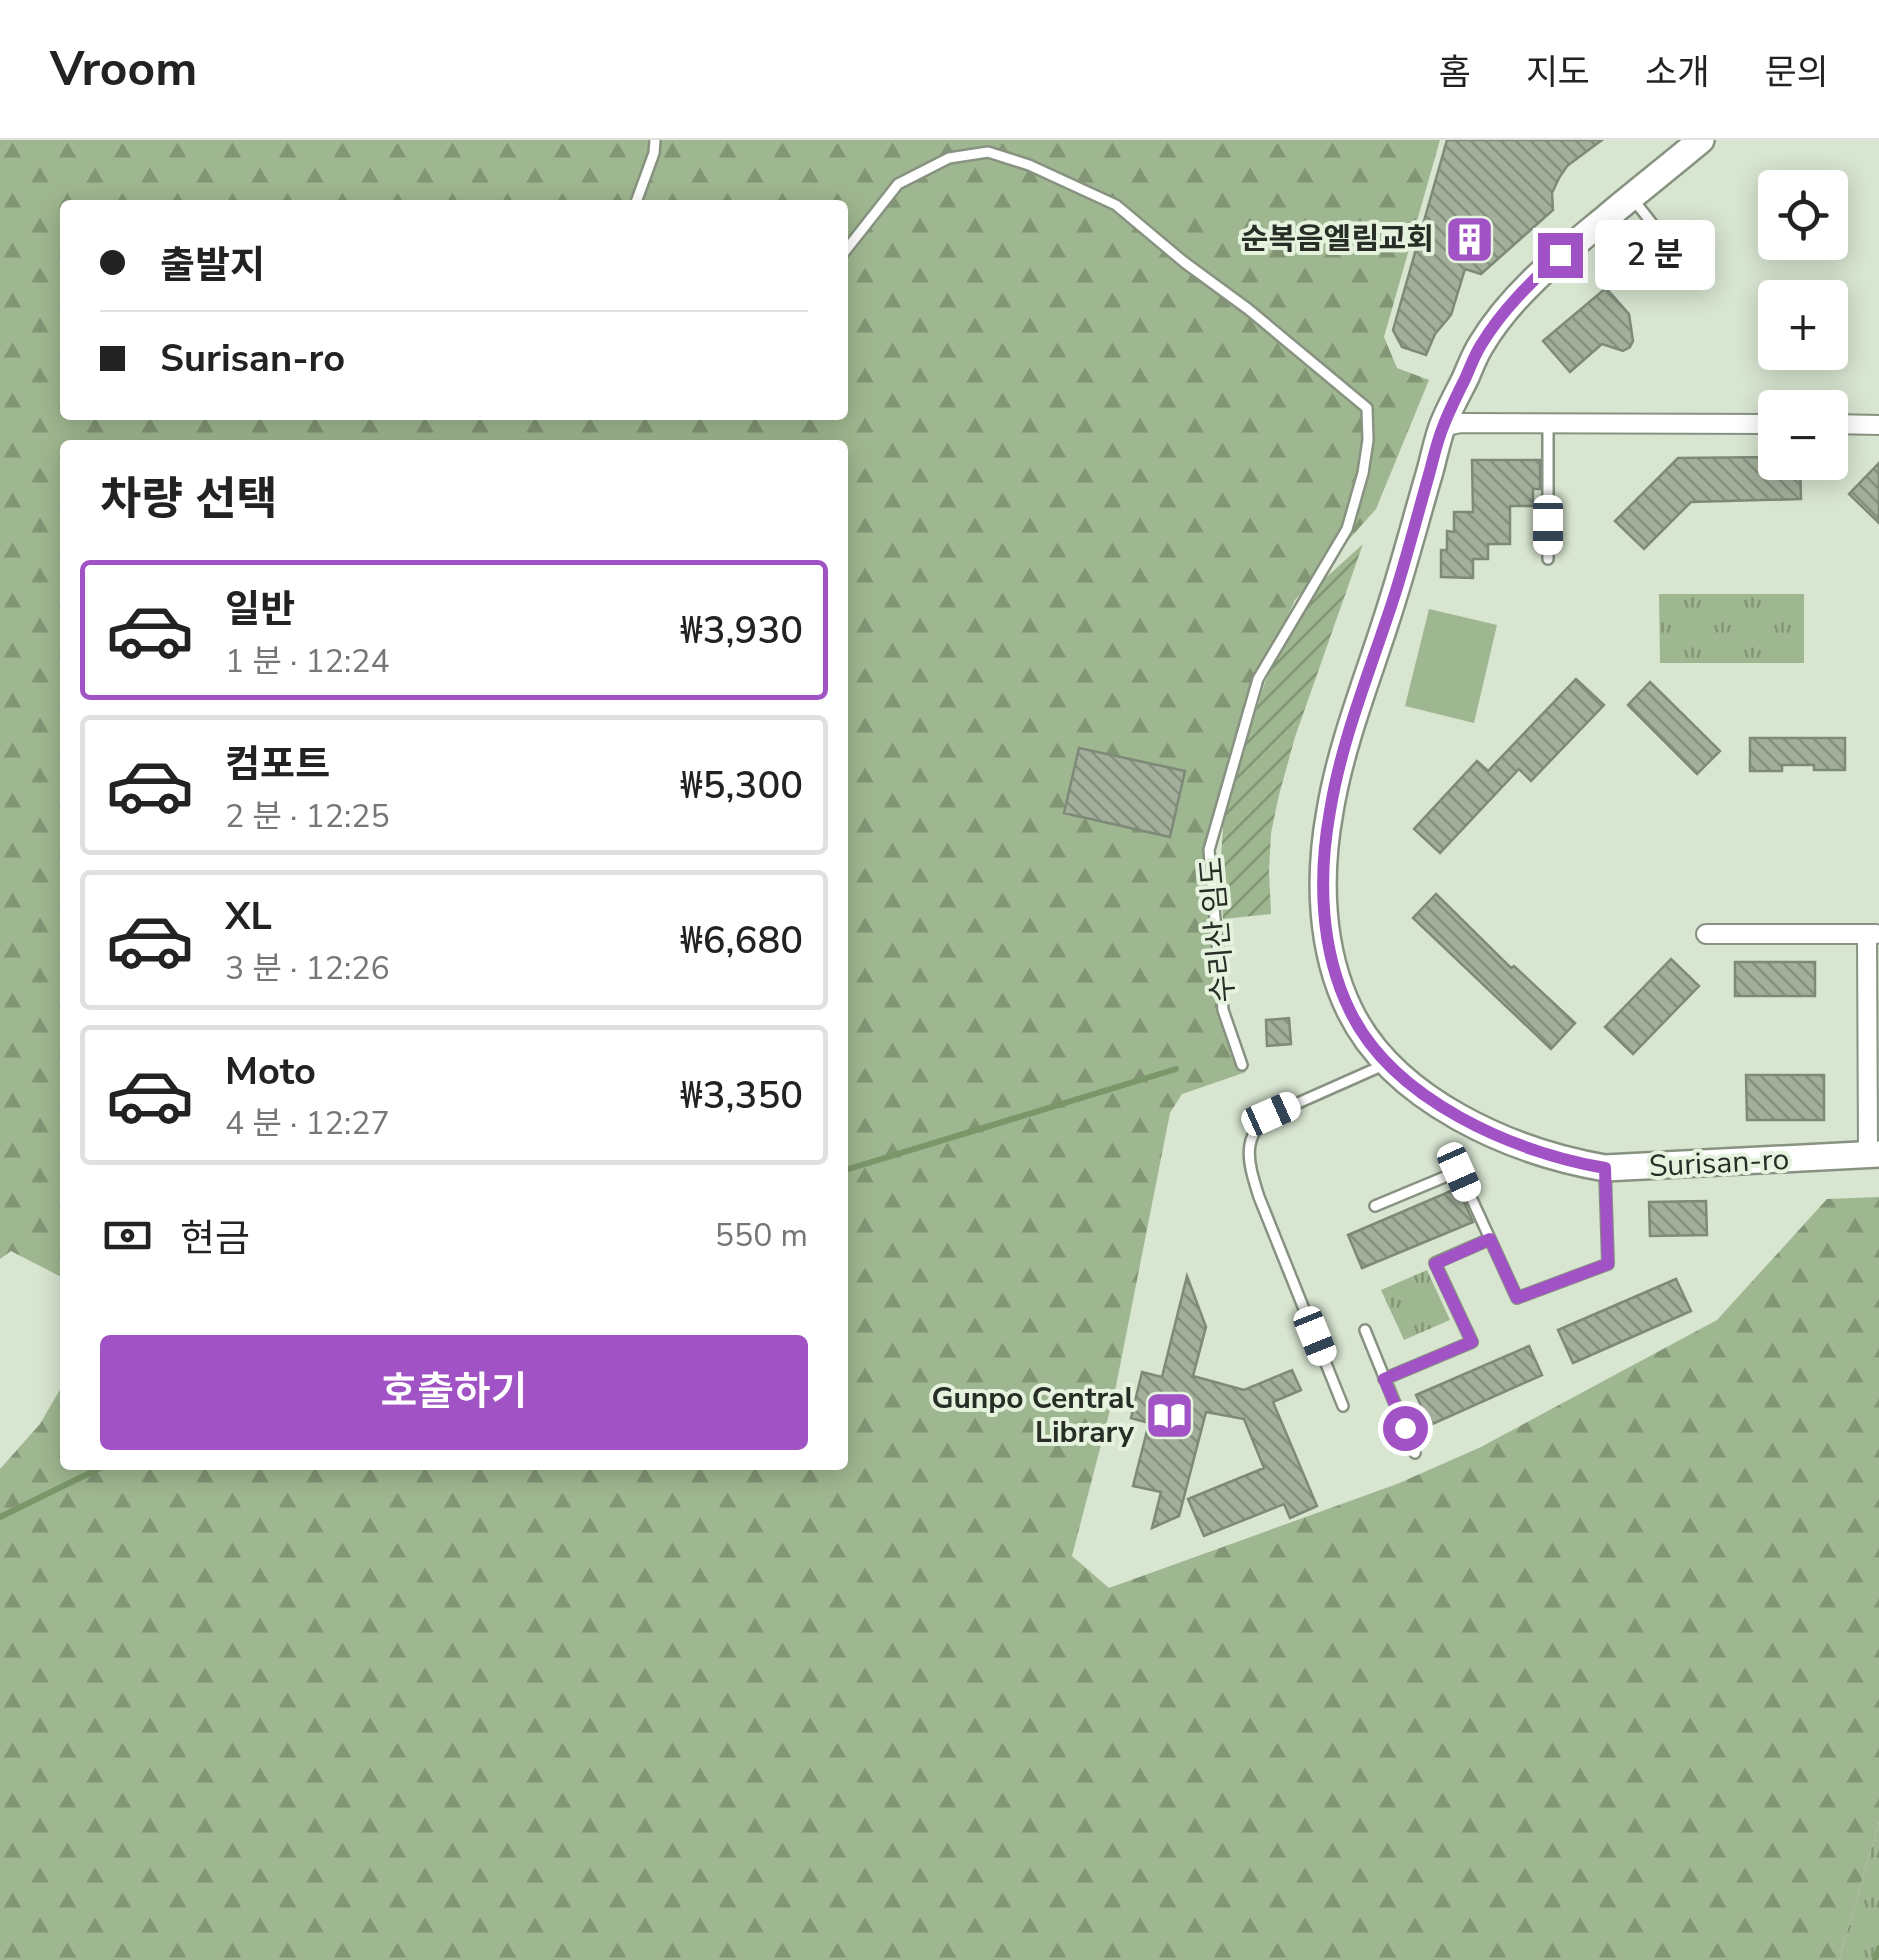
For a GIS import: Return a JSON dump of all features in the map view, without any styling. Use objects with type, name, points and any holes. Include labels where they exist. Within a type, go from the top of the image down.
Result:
[{"type":"street","name":"Surisan-ro","points":[[1700,140],[1560,255],[1519,294],[1480,346],[1442,427],[1402,572],[1351,726],[1330,810],[1322,886],[1325,919],[1336,978],[1350,1013],[1371,1044],[1423,1094],[1489,1133],[1576,1163],[1605,1168],[1873,1154]]},
{"type":"street","points":[[1442,427],[1461,422],[1758,424]]},
{"type":"street","points":[[1848,424],[1879,424]]},
{"type":"street","points":[[1706,934],[1873,934],[1873,1154]]},
{"type":"lane","points":[[637,200],[655,140]]},
{"type":"lane","name":"수리산 임도","points":[[848,247],[898,184],[949,158],[988,152],[1029,166],[1116,206],[1368,408],[1368,440],[1346,529],[1258,679],[1209,850],[1224,1010],[1242,1066]]},
{"type":"lane","points":[[1631,197],[1683,263]]},
{"type":"lane","points":[[1548,423],[1548,559]]},
{"type":"lane","points":[[1342,1406],[1259,1197],[1249,1144],[1255,1128],[1271,1114],[1388,1063]]},
{"type":"lane","points":[[1375,1206],[1459,1172],[1517,1298],[1608,1264],[1605,1168]]},
{"type":"lane","points":[[1384,1379],[1472,1342],[1435,1264],[1490,1239]]},
{"type":"lane","points":[[1365,1330],[1416,1453]]},
{"type":"green space","points":[[0,140],[1440,140],[1384,337],[1397,368],[1429,380],[1376,509],[1295,600],[1258,679],[1209,850],[1223,1010],[1246,1072],[1182,1094],[1170,1113],[1115,1391],[1072,1556],[1109,1588],[1397,1484],[1481,1447],[1717,1320],[1827,1199],[1879,1197],[1879,1822],[1839,1960],[0,1960],[0,1469],[40,1424],[60,1390],[60,1470],[848,1470],[848,440],[60,440],[60,1276],[11,1251],[0,1259]]},
{"type":"green space","points":[[1363,544],[1295,737],[1279,795],[1271,833],[1271,914],[1223,919],[1224,812],[1265,682],[1320,583]]},
{"type":"green space","points":[[1659,594],[1804,594],[1804,663],[1660,663]]},
{"type":"green space","points":[[1429,609],[1497,625],[1474,723],[1405,706]]},
{"type":"green space","points":[[1427,1270],[1450,1320],[1404,1340],[1381,1290]]},
{"type":"green space","points":[[1879,1822],[1879,1960],[1839,1960]]},
{"type":"building","name":"순복음엘림교회","points":[[1447,140],[1602,140],[1567,166],[1552,193],[1553,210],[1481,274],[1465,269],[1451,315],[1435,334],[1426,355],[1402,347],[1393,330]]},
{"type":"building","points":[[1606,288],[1629,314],[1633,341],[1623,351],[1602,344],[1570,372],[1543,341]]},
{"type":"building","points":[[1758,457],[1758,480],[1800,480],[1801,499],[1691,502],[1644,549],[1615,521],[1678,458]]},
{"type":"building","points":[[1472,460],[1540,460],[1540,489],[1533,489],[1533,506],[1510,506],[1510,544],[1488,544],[1488,559],[1473,559],[1473,578],[1441,577],[1441,550],[1447,550],[1447,531],[1454,532],[1454,512],[1473,512]]},
{"type":"building","points":[[1879,463],[1879,523],[1849,494]]},
{"type":"building","points":[[1576,679],[1604,705],[1531,781],[1519,769],[1440,853],[1414,829],[1477,761],[1488,771]]},
{"type":"building","points":[[1650,682],[1720,751],[1697,774],[1628,705]]},
{"type":"building","points":[[1750,738],[1845,738],[1845,770],[1782,765],[1782,771],[1750,771]]},
{"type":"building","points":[[1079,748],[1185,771],[1170,837],[1064,813]]},
{"type":"building","points":[[1436,894],[1511,968],[1514,966],[1575,1023],[1551,1049],[1413,918]]},
{"type":"building","points":[[1671,959],[1699,986],[1633,1054],[1605,1027]]},
{"type":"building","points":[[1735,962],[1815,962],[1815,996],[1735,996]]},
{"type":"building","points":[[1289,1018],[1291,1044],[1267,1046],[1266,1020]]},
{"type":"building","points":[[1746,1075],[1824,1075],[1824,1120],[1747,1120]]},
{"type":"building","points":[[1458,1188],[1473,1222],[1362,1268],[1348,1235]]},
{"type":"building","points":[[1706,1201],[1707,1235],[1650,1236],[1649,1202]]},
{"type":"building","name":"Gunpo Central Library","points":[[1187,1276],[1206,1327],[1193,1376],[1244,1390],[1292,1370],[1301,1390],[1273,1402],[1317,1506],[1290,1518],[1284,1504],[1204,1536],[1188,1499],[1264,1468],[1244,1419],[1206,1412],[1179,1516],[1152,1528],[1161,1492],[1133,1486],[1149,1423],[1131,1418],[1142,1372],[1162,1377]]},
{"type":"building","points":[[1676,1279],[1691,1311],[1573,1363],[1558,1330]]},
{"type":"building","points":[[1529,1346],[1542,1375],[1430,1425],[1416,1395]]},
{"type":"waterway","points":[[848,1169],[1176,1069]]},
{"type":"waterway","points":[[0,1517],[96,1470]]},
{"type":"waterway","points":[[1875,1960],[1879,1948]]},
{"type":"place","name":"순복음엘림교회","points":[[1469,239]]},
{"type":"place","name":"Gunpo Central Library","points":[[1169,1415]]},
{"type":"route","points":[[1405,1428],[1384,1379],[1472,1342],[1435,1264],[1490,1239],[1517,1298],[1608,1264],[1605,1168],[1576,1163],[1489,1133],[1423,1094],[1371,1044],[1350,1013],[1336,978],[1322,886],[1330,810],[1351,726],[1402,572],[1442,427],[1480,346],[1519,294],[1560,255]]}]
